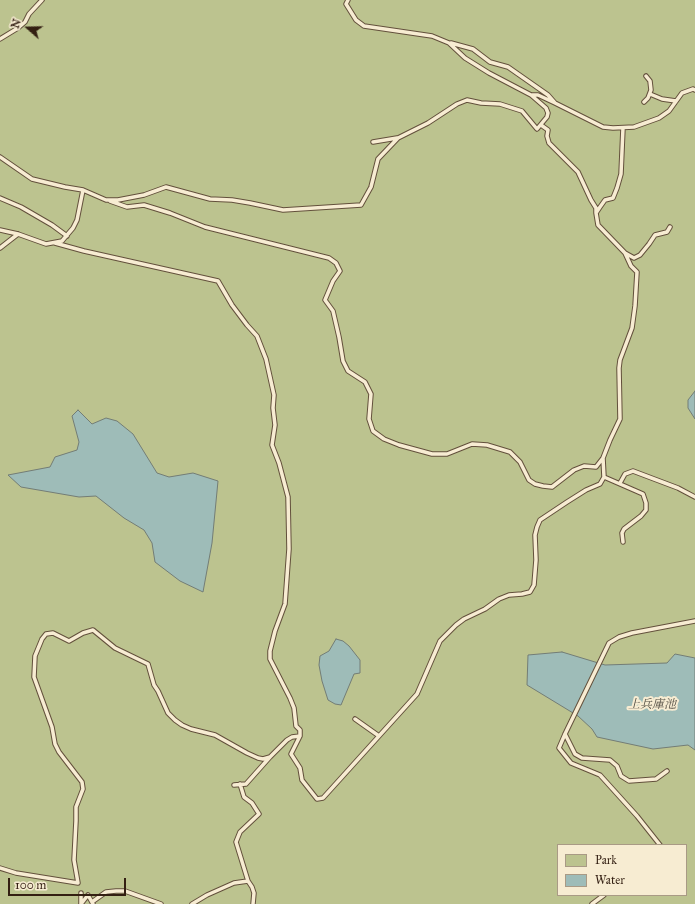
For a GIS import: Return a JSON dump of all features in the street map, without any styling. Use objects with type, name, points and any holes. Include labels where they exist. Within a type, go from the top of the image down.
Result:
[{"type":"lane","points":[[0,39],[18,28],[42,0]]},
{"type":"lane","points":[[348,0],[346,4],[356,20],[364,26],[432,36],[449,43],[473,49],[490,62],[508,67],[548,95],[555,103]]},
{"type":"lane","points":[[373,142],[398,138],[428,123],[450,108],[467,100],[500,104],[522,111],[537,129],[541,125],[548,113],[546,108],[531,95],[489,73],[465,58],[449,43]]},
{"type":"lane","points":[[644,102],[648,98],[651,90],[650,81],[646,76]]},
{"type":"lane","points":[[531,95],[538,95],[603,127],[623,128],[634,127],[658,118],[669,111],[682,93],[693,89],[695,90]]},
{"type":"lane","points":[[650,94],[676,101]]},
{"type":"lane","points":[[541,125],[548,130],[547,136],[549,143],[578,172],[596,208],[598,226],[625,253],[634,258],[640,255],[655,234],[667,232],[670,227]]},
{"type":"lane","points":[[596,213],[605,200],[613,198],[617,188],[621,174],[623,128]]},
{"type":"lane","points":[[106,200],[132,198],[166,187],[210,199],[238,201],[283,210],[361,205],[371,187],[378,159],[398,138]]},
{"type":"lane","points":[[0,156],[32,179],[83,190],[127,207],[144,205],[170,213],[205,227],[329,258],[336,262],[340,271],[333,281],[326,300],[332,311],[339,337],[343,361],[348,370],[365,382],[371,394],[369,419],[372,431],[384,439],[398,445],[432,454],[447,454],[472,444],[487,445],[510,452],[520,462],[529,480],[535,484],[543,486],[552,487],[574,470],[584,466],[596,467],[603,458],[620,419],[620,360],[632,328],[636,306],[637,272],[631,266],[625,253]]},
{"type":"lane","points":[[0,230],[18,234],[46,244],[62,241],[73,228],[77,220],[83,190]]},
{"type":"lane","points":[[0,198],[21,207],[52,225],[67,236]]},
{"type":"lane","points":[[0,248],[18,234]]},
{"type":"lane","points":[[55,243],[84,251],[218,281],[246,325],[257,336],[266,358],[274,396],[273,408],[275,425],[272,445],[288,497],[289,549],[285,604],[275,631],[270,651],[270,659],[290,698],[294,708],[296,726],[300,730],[300,736],[291,754],[300,768],[302,780],[317,799],[323,798],[417,694],[440,641],[456,625],[464,619],[486,609],[499,599],[510,595],[530,592],[534,585],[536,560],[535,535],[540,520],[586,490],[600,484],[604,477],[603,458]]},
{"type":"lane","points":[[620,483],[625,474],[633,471],[678,488],[695,497]]},
{"type":"lane","points":[[604,477],[643,494],[646,503],[646,510],[641,516],[624,529],[622,533],[623,542]]},
{"type":"lane","points":[[659,844],[637,816],[600,775],[571,763],[559,748],[564,734],[608,643],[619,637],[632,633],[695,621]]},
{"type":"lane","points":[[0,868],[16,873],[78,883],[74,860],[76,807],[83,789],[82,782],[58,752],[52,727],[34,677],[35,656],[42,639],[46,634],[52,633],[69,641],[83,633],[93,630],[115,648],[148,664],[154,685],[168,713],[182,725],[191,729],[215,735],[247,753],[263,759],[270,756]]},
{"type":"lane","points":[[355,719],[380,736]]},
{"type":"lane","points":[[564,734],[574,754],[582,758],[610,760],[617,766],[621,776],[625,780],[656,779],[667,771]]},
{"type":"lane","points":[[234,785],[246,784],[270,756],[287,740],[292,737],[300,736]]},
{"type":"lane","points":[[240,784],[244,797],[252,803],[259,814],[240,832],[236,842],[248,881],[254,893],[253,904]]},
{"type":"lane","points":[[192,904],[207,895],[234,883],[248,881]]},
{"type":"lane","points":[[81,904],[88,895],[92,903],[106,892],[121,891],[161,904]]},
{"type":"lane","points":[[81,893],[81,904]]},
{"type":"lane","points":[[592,904],[603,896]]},
{"type":"green space","points":[[0,0],[695,0],[695,904],[0,904]]},
{"type":"water","points":[[695,391],[695,419],[688,408],[688,400]]},
{"type":"water","points":[[78,410],[92,424],[106,418],[117,421],[133,434],[157,473],[169,477],[193,473],[218,481],[212,543],[203,592],[180,581],[155,562],[152,543],[144,530],[124,518],[96,496],[79,497],[21,487],[8,475],[50,467],[55,457],[77,450],[79,442],[72,416]]},
{"type":"water","points":[[336,639],[343,641],[349,646],[360,660],[360,673],[354,674],[341,705],[335,704],[328,700],[319,665],[320,656],[329,651]]},
{"type":"water","name":"上兵庫池","points":[[562,652],[605,665],[667,663],[675,654],[695,658],[695,750],[688,745],[653,749],[597,737],[592,729],[578,716],[527,685],[528,655]]}]
